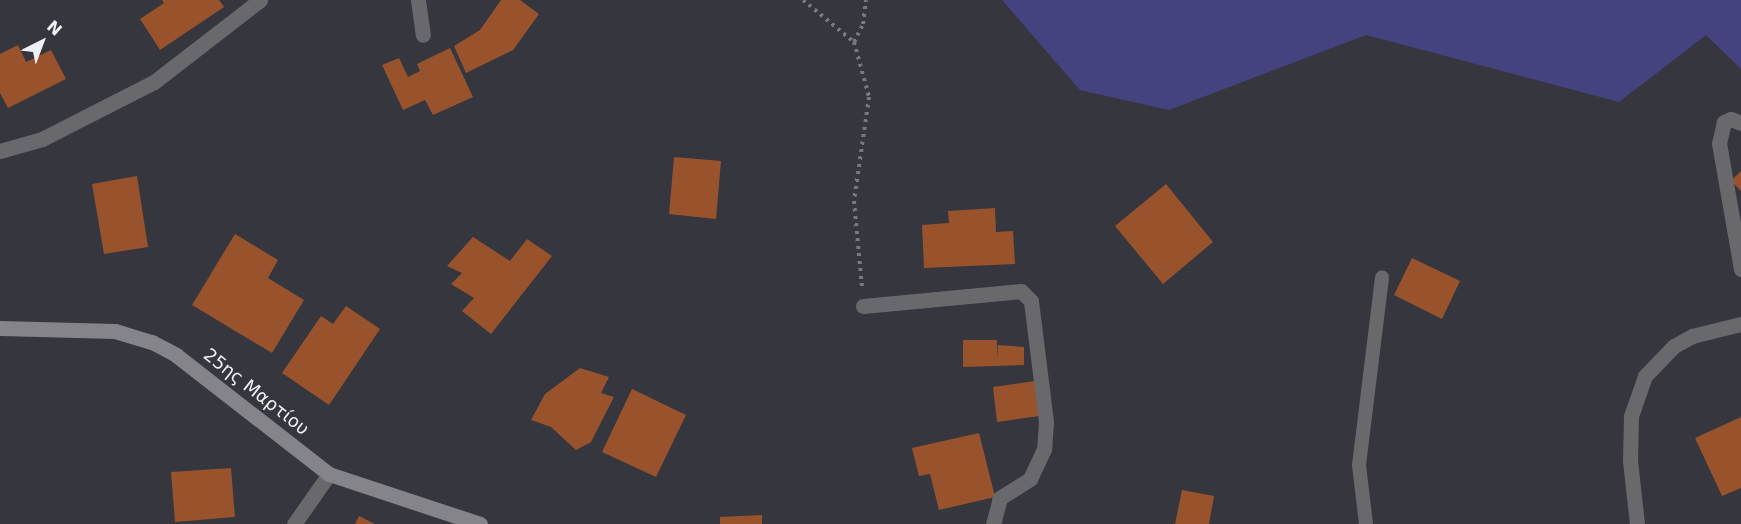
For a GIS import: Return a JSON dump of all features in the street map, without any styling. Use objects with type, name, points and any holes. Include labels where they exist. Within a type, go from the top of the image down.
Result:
[{"type":"street","points":[[0,152],[42,139],[154,82],[260,0]]},
{"type":"street","points":[[418,0],[423,35]]},
{"type":"street","points":[[1741,123],[1724,122],[1719,143],[1741,269]]},
{"type":"street","points":[[863,306],[1021,291],[1031,301],[1046,422],[1044,449],[1030,479],[1000,498],[993,524]]},
{"type":"street","points":[[1636,524],[1630,439],[1634,400],[1645,376],[1674,346],[1692,336],[1741,324]]},
{"type":"street","name":"25ης Μαρτίου","points":[[0,328],[115,331],[152,342],[176,355],[328,474],[480,524]]},
{"type":"street","points":[[294,524],[328,474]]},
{"type":"lane","points":[[1366,524],[1359,465],[1382,277]]},
{"type":"path","points":[[803,0],[854,42],[869,97],[854,201],[863,306]]},
{"type":"path","points":[[854,42],[863,24],[866,0]]},
{"type":"shaded area","points":[[1002,0],[1741,0],[1741,69],[1706,35],[1619,102],[1366,35],[1169,110],[1080,90]]},
{"type":"building","points":[[162,0],[219,0],[224,7],[160,50],[140,19],[164,3]]},
{"type":"building","points":[[501,0],[520,0],[539,14],[513,50],[466,73],[454,46],[480,30]]},
{"type":"building","points":[[18,45],[26,62],[51,50],[66,79],[8,108],[0,93],[0,54]]},
{"type":"building","points":[[450,48],[473,97],[433,115],[425,100],[403,110],[382,65],[399,58],[408,77],[420,71],[417,64]]},
{"type":"building","points":[[674,157],[721,161],[716,219],[669,214]]},
{"type":"building","points":[[1741,171],[1741,191],[1731,181]]},
{"type":"building","points":[[137,176],[148,247],[104,254],[92,184]]},
{"type":"building","points":[[1166,184],[1213,242],[1163,284],[1115,226]]},
{"type":"building","points":[[995,208],[996,232],[1013,231],[1015,264],[924,268],[922,225],[949,223],[948,211]]},
{"type":"building","points":[[235,234],[278,260],[268,278],[304,300],[272,353],[192,305]]},
{"type":"building","points":[[473,237],[510,261],[527,239],[552,256],[491,334],[462,311],[474,298],[451,284],[462,273],[447,266]]},
{"type":"building","points":[[1412,258],[1460,281],[1442,319],[1394,295]]},
{"type":"building","points":[[346,306],[380,329],[329,405],[282,373],[321,316],[333,324]]},
{"type":"building","points":[[963,340],[997,340],[997,359],[998,345],[1024,347],[1024,365],[963,367]]},
{"type":"building","points":[[580,368],[609,377],[601,393],[614,397],[591,442],[576,450],[551,427],[531,420],[545,394]]},
{"type":"building","points":[[1035,381],[1039,416],[997,422],[993,387]]},
{"type":"building","points":[[632,389],[686,415],[656,477],[602,452]]},
{"type":"building","points":[[1741,417],[1741,488],[1722,496],[1695,438]]},
{"type":"building","points":[[979,433],[995,497],[939,510],[930,474],[919,476],[912,448]]},
{"type":"building","points":[[231,468],[235,517],[175,522],[171,472]]},
{"type":"building","points":[[1182,490],[1214,496],[1209,524],[1175,524]]},
{"type":"building","points":[[762,515],[762,524],[720,524],[720,517]]},
{"type":"building","points":[[359,516],[375,524],[355,524]]}]
